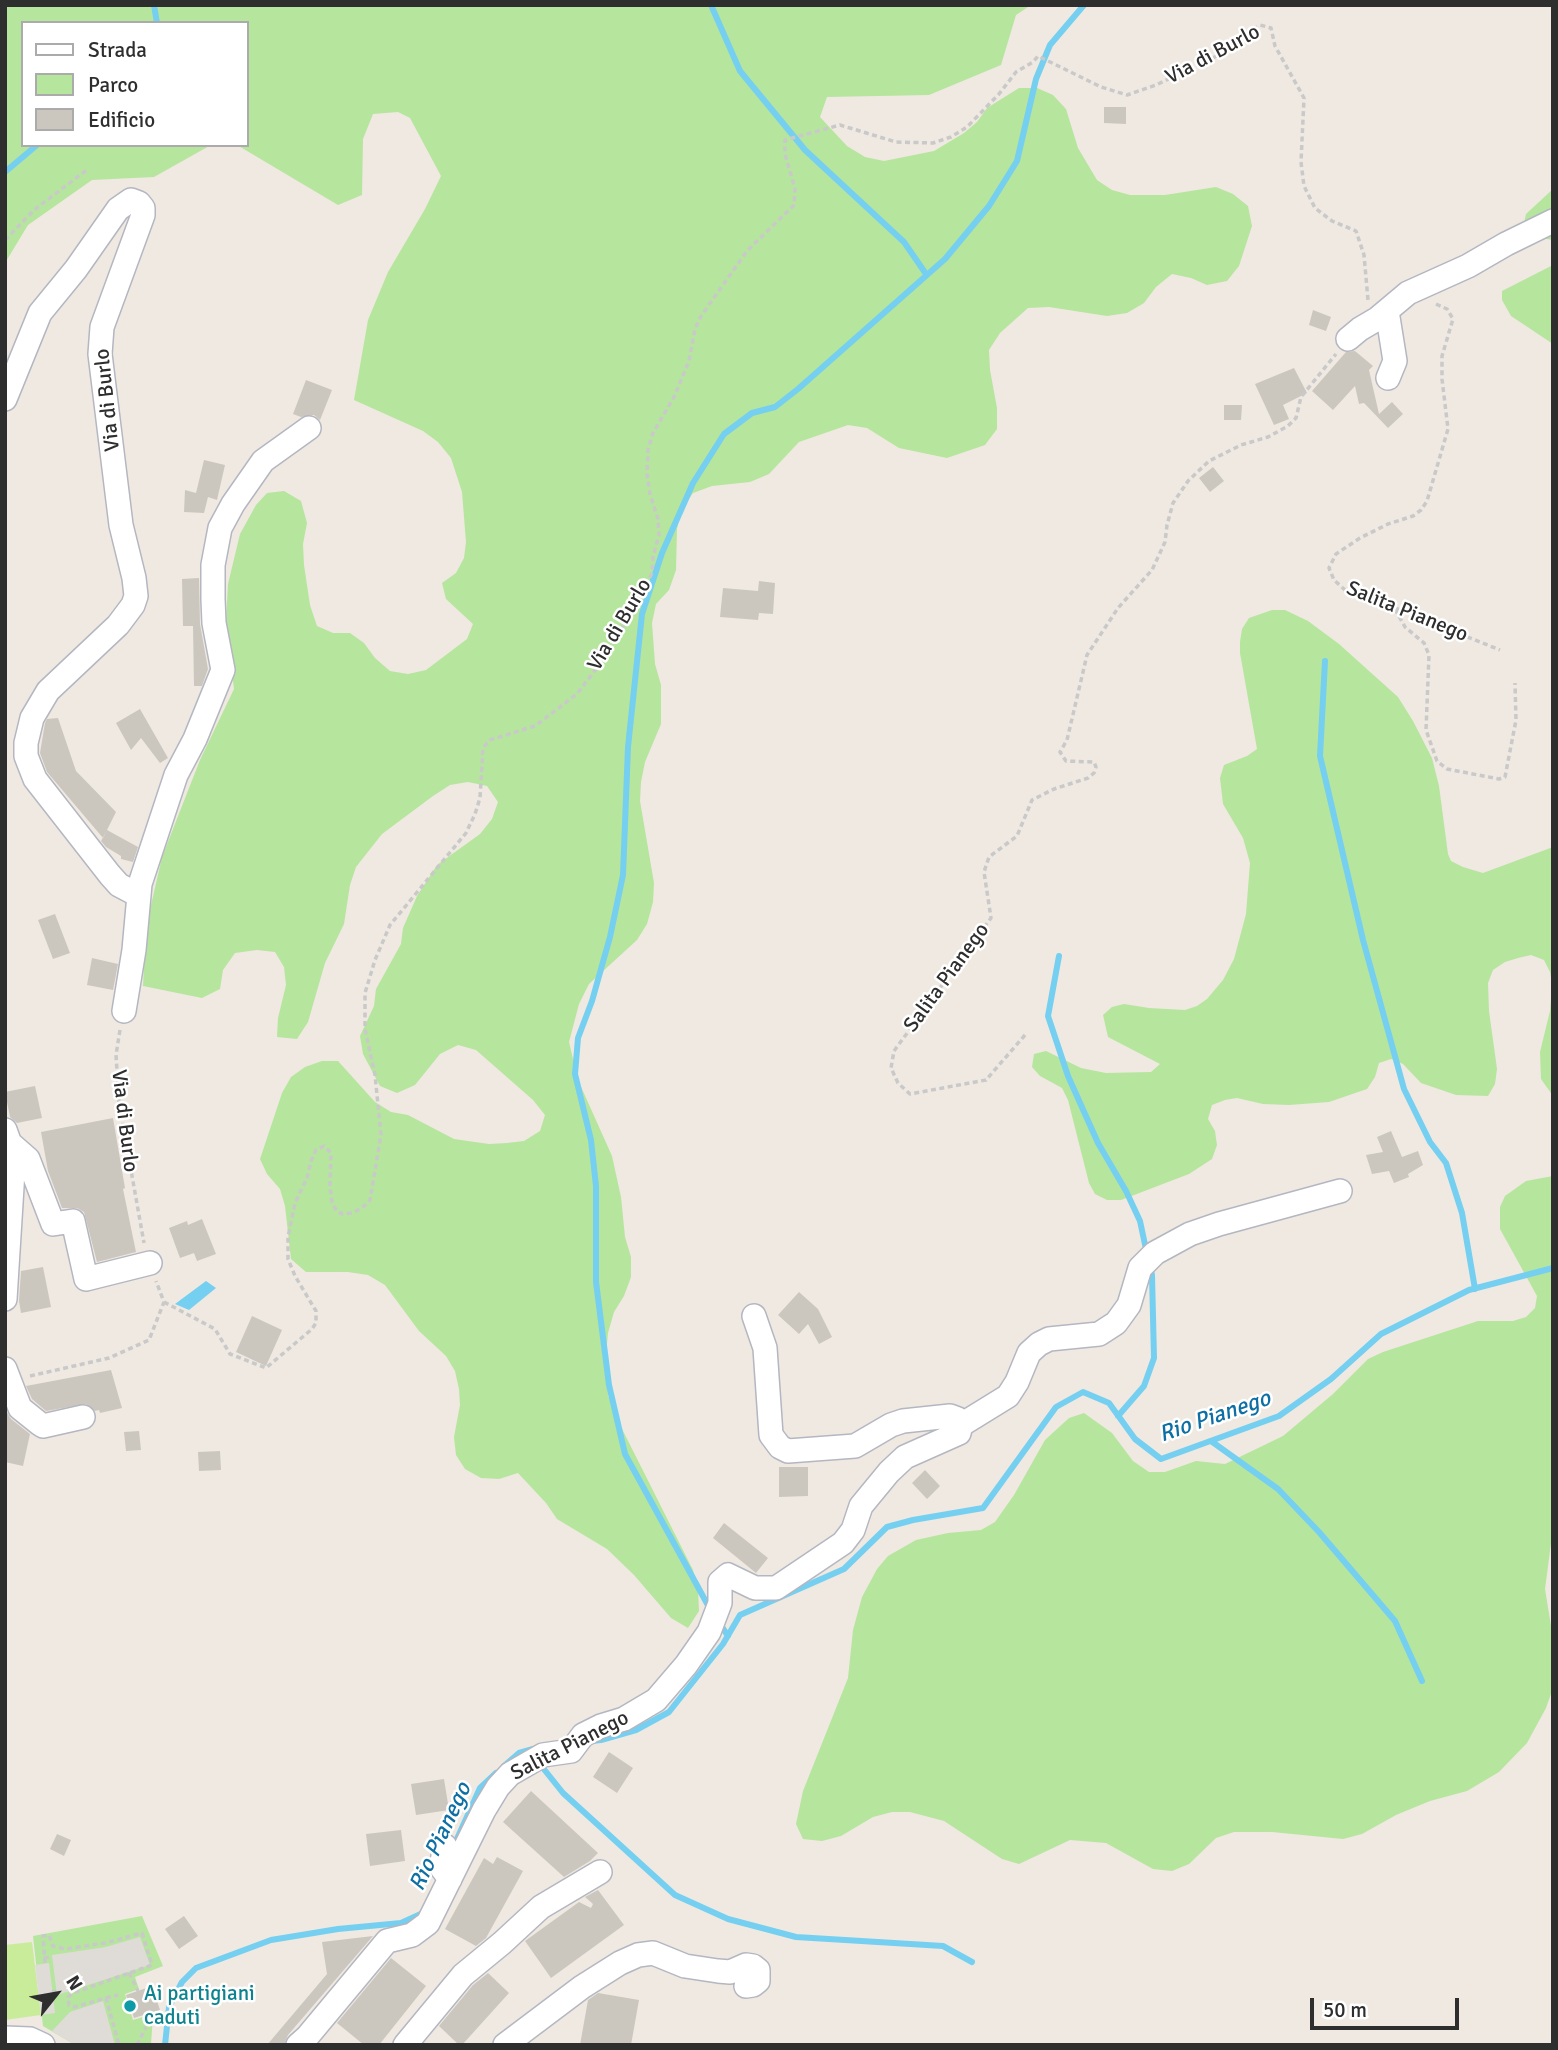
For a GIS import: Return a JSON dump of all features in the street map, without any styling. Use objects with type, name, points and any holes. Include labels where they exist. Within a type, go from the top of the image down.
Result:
[{"type":"street","name":"Via di Burlo","points":[[5,400],[40,313],[76,270],[118,209],[131,200],[139,202],[143,215],[102,327],[100,354],[121,524],[136,596],[133,605],[118,625],[48,691],[32,718],[26,743],[26,756],[36,779],[110,875],[119,885],[138,895]]},
{"type":"street","points":[[1348,339],[1418,287],[1468,266],[1553,221]]},
{"type":"street","points":[[1378,317],[1395,361],[1388,378]]},
{"type":"street","points":[[124,1011],[134,950],[138,895],[176,775],[195,739],[223,670],[214,623],[213,599],[213,565],[220,528],[251,475],[264,461],[309,428]]},
{"type":"street","points":[[9,1138],[28,1159],[53,1224],[73,1221],[86,1279],[150,1263]]},
{"type":"street","points":[[5,1299],[14,1155],[9,1138]]},
{"type":"street","points":[[754,1316],[765,1348],[771,1435],[780,1447],[788,1451],[855,1446],[903,1421],[950,1416],[958,1419],[961,1424],[1008,1396],[1029,1353],[1038,1344],[1049,1339],[1099,1334],[1116,1323],[1129,1305],[1140,1268],[1154,1253],[1190,1234],[1219,1224],[1340,1191]]},
{"type":"street","points":[[8,1375],[13,1412],[43,1426],[83,1417]]},
{"type":"street","name":"Salita Pianego","points":[[298,2045],[387,1941],[412,1935],[428,1923],[498,1787],[510,1774],[543,1755],[577,1743],[601,1726],[624,1719],[656,1700],[686,1665],[709,1632],[719,1607],[720,1583],[728,1575],[755,1588],[776,1588],[843,1543],[853,1530],[861,1506],[889,1472],[912,1453],[958,1433],[961,1424]]},
{"type":"street","points":[[445,1846],[441,1867],[450,1879]]},
{"type":"street","points":[[405,2045],[463,1975],[541,1907],[600,1872]]},
{"type":"street","points":[[505,2045],[582,1987],[638,1955],[653,1953],[685,1966],[718,1971],[730,1972],[746,1965],[753,1966],[760,1975],[758,1981],[746,1986]]},
{"type":"street","points":[[5,2038],[30,2039],[43,2045]]},
{"type":"path","name":"Via di Burlo","points":[[124,1011],[116,1055],[117,1090],[137,1213],[164,1302],[215,1329],[230,1354],[266,1368],[316,1323],[316,1311],[288,1259],[288,1237],[295,1203],[316,1150],[324,1146],[331,1153],[330,1185],[332,1202],[337,1212],[352,1213],[370,1200],[381,1135],[375,1076],[365,1030],[365,993],[375,960],[390,925],[466,833],[480,798],[483,748],[490,740],[535,726],[577,694],[602,661],[652,573],[659,535],[659,519],[650,494],[647,474],[648,450],[653,433],[674,397],[689,360],[695,329],[701,316],[747,251],[794,205],[795,189],[785,153],[785,140],[841,125],[896,142],[933,143],[951,138],[967,127],[1016,72],[1038,56],[1101,87],[1127,95],[1156,85],[1223,53],[1260,25],[1271,28],[1275,46],[1304,98],[1301,162],[1304,186],[1315,208],[1332,221],[1356,231],[1378,317]]},
{"type":"path","points":[[5,240],[34,210],[88,169]]},
{"type":"path","name":"Salita Pianego","points":[[1434,303],[1447,309],[1452,319],[1442,356],[1448,429],[1427,501],[1421,510],[1412,516],[1388,524],[1336,554],[1329,568],[1334,580],[1345,590],[1384,600],[1393,607],[1500,650]]},
{"type":"path","name":"Salita Pianego","points":[[1025,1034],[986,1080],[910,1094],[898,1083],[891,1068],[894,1051],[991,918],[984,872],[989,857],[1017,836],[1032,800],[1054,789],[1088,778],[1094,773],[1094,762],[1066,761],[1060,752],[1067,740],[1087,655],[1118,608],[1153,570],[1165,542],[1173,503],[1188,481],[1209,461],[1288,426],[1296,418],[1301,397],[1348,339]]},
{"type":"path","points":[[1393,607],[1405,627],[1424,643],[1429,655],[1426,730],[1437,761],[1447,769],[1499,779],[1505,777],[1516,720],[1516,683]]},
{"type":"path","points":[[8,1375],[109,1358],[149,1340],[164,1302]]},
{"type":"path","points":[[45,1963],[43,1936],[49,1936],[53,1945],[65,1949],[105,1943],[142,1933],[152,1965],[72,1993],[67,2000]]},
{"type":"path","points":[[44,1958],[52,1957]]},
{"type":"path","points":[[129,1973],[138,1991]]},
{"type":"path","points":[[66,1992],[70,2012]]},
{"type":"path","points":[[67,2000],[69,2005],[75,2007],[118,1995]]},
{"type":"path","points":[[106,1998],[119,2045]]},
{"type":"path","points":[[137,2045],[146,2027]]},
{"type":"green space","points":[[5,5],[1031,5],[1016,15],[1001,65],[929,95],[827,97],[820,117],[847,146],[865,157],[884,161],[934,151],[964,133],[977,122],[987,108],[1019,88],[1037,88],[1053,95],[1066,109],[1078,148],[1097,180],[1112,190],[1130,195],[1165,195],[1216,187],[1233,194],[1248,206],[1252,226],[1239,266],[1227,281],[1207,285],[1172,274],[1156,287],[1144,303],[1127,313],[1107,316],[1049,307],[1028,308],[1000,333],[989,350],[997,408],[997,429],[985,445],[947,458],[899,448],[867,428],[848,425],[799,442],[769,474],[750,482],[712,486],[693,493],[681,510],[677,529],[676,570],[669,590],[656,604],[652,623],[655,664],[661,685],[661,724],[645,762],[640,801],[654,883],[653,902],[647,924],[637,940],[589,984],[579,1004],[569,1042],[578,1080],[612,1156],[621,1197],[625,1237],[631,1257],[631,1277],[614,1312],[608,1333],[608,1395],[614,1413],[693,1570],[698,1589],[699,1611],[688,1628],[671,1618],[634,1575],[607,1549],[557,1519],[518,1473],[499,1479],[481,1478],[465,1469],[456,1455],[454,1437],[460,1405],[459,1389],[455,1371],[446,1356],[419,1331],[385,1285],[368,1275],[306,1272],[291,1259],[285,1206],[280,1189],[267,1174],[260,1159],[282,1093],[291,1077],[305,1067],[322,1061],[338,1061],[375,1102],[391,1112],[408,1115],[454,1139],[489,1144],[507,1143],[524,1141],[540,1131],[545,1115],[533,1100],[476,1050],[458,1045],[440,1054],[415,1085],[397,1093],[380,1086],[363,1054],[360,1036],[374,1006],[376,989],[401,944],[403,928],[417,896],[437,865],[480,834],[492,819],[498,802],[487,786],[468,782],[450,785],[382,834],[356,867],[350,885],[344,924],[325,963],[308,1022],[297,1039],[277,1037],[278,1018],[286,985],[284,967],[275,952],[257,950],[235,953],[223,970],[220,989],[202,998],[143,986],[146,927],[162,857],[200,760],[234,689],[226,620],[228,584],[240,534],[256,505],[267,493],[284,491],[301,501],[307,523],[303,544],[304,565],[310,605],[317,626],[333,633],[350,633],[364,643],[375,658],[390,671],[408,674],[426,670],[467,639],[473,624],[446,599],[442,583],[456,573],[464,558],[466,542],[462,492],[451,458],[438,442],[423,431],[354,400],[368,320],[388,272],[441,176],[410,118],[398,112],[373,114],[363,139],[362,195],[338,205],[240,147],[248,147],[248,21],[21,21],[21,147],[207,147],[154,177],[92,180],[28,225],[5,263]]},
{"type":"green space","points":[[1553,189],[1553,240],[1534,237],[1527,231],[1524,223],[1526,214]]},
{"type":"green space","points":[[1553,265],[1553,344],[1511,316],[1502,300],[1502,291]]},
{"type":"green space","points":[[1272,610],[1285,610],[1308,621],[1339,644],[1398,697],[1432,758],[1451,861],[1483,873],[1553,847],[1553,1096],[1541,1079],[1540,1052],[1550,1011],[1552,984],[1544,960],[1531,955],[1505,962],[1493,970],[1488,983],[1497,1069],[1495,1084],[1488,1096],[1456,1095],[1421,1083],[1403,1064],[1391,1059],[1379,1063],[1375,1077],[1367,1089],[1329,1102],[1289,1105],[1263,1104],[1237,1098],[1225,1100],[1212,1105],[1208,1119],[1215,1131],[1217,1145],[1212,1159],[1189,1174],[1121,1200],[1107,1200],[1095,1194],[1089,1183],[1068,1100],[1062,1088],[1040,1076],[1032,1067],[1034,1054],[1046,1051],[1081,1068],[1106,1073],[1151,1072],[1160,1064],[1108,1037],[1103,1015],[1112,1007],[1124,1004],[1185,1010],[1207,999],[1223,980],[1234,959],[1246,914],[1250,863],[1243,838],[1223,804],[1220,778],[1224,765],[1257,749],[1240,642],[1242,629],[1249,618]]},
{"type":"green space","points":[[1553,1176],[1553,1528],[1545,1589],[1552,1632],[1553,1688],[1546,1708],[1527,1743],[1499,1772],[1467,1791],[1430,1801],[1396,1815],[1362,1834],[1343,1839],[1272,1832],[1234,1832],[1216,1838],[1189,1864],[1172,1871],[1153,1869],[1106,1843],[1070,1840],[1019,1864],[1002,1859],[944,1821],[910,1812],[892,1812],[873,1817],[841,1836],[822,1841],[803,1839],[796,1824],[803,1791],[848,1678],[853,1630],[862,1597],[877,1569],[888,1556],[916,1540],[981,1530],[995,1522],[1014,1495],[1045,1440],[1069,1418],[1084,1413],[1112,1433],[1133,1461],[1149,1472],[1165,1472],[1196,1461],[1225,1464],[1283,1436],[1333,1394],[1368,1359],[1478,1321],[1513,1321],[1526,1317],[1535,1308],[1537,1296],[1500,1229],[1500,1207],[1505,1196],[1526,1181]]},
{"type":"green space","points":[[142,1916],[163,1966],[135,1977],[139,1989],[125,1994],[133,2020],[153,2014],[151,2045],[75,2045],[43,2026],[33,1936]]},
{"type":"green space","points":[[32,1942],[41,2015],[5,2020],[5,1945]]},
{"type":"shaded area","points":[[140,1937],[150,1965],[57,1995],[52,1955],[106,1947]]},
{"type":"shaded area","points":[[49,1963],[55,2013],[41,2015],[35,1965]]},
{"type":"shaded area","points":[[103,2001],[115,2045],[75,2045],[52,2031],[70,2012]]},
{"type":"water","points":[[206,1281],[216,1288],[189,1310],[175,1304]]},
{"type":"building","points":[[1104,107],[1126,107],[1126,124],[1104,123]]},
{"type":"building","points":[[1313,310],[1331,317],[1326,331],[1309,325]]},
{"type":"building","points":[[1355,351],[1373,366],[1369,370],[1379,414],[1392,402],[1403,414],[1388,428],[1364,403],[1359,404],[1355,386],[1333,410],[1312,391],[1346,352]]},
{"type":"building","points":[[1294,368],[1307,393],[1283,405],[1289,419],[1274,425],[1255,384]]},
{"type":"building","points":[[306,380],[332,390],[320,420],[314,415],[301,417],[293,414]]},
{"type":"building","points":[[1224,405],[1242,405],[1241,420],[1224,420]]},
{"type":"building","points":[[204,460],[225,465],[217,500],[208,497],[204,513],[184,512],[185,490],[196,493]]},
{"type":"building","points":[[1213,467],[1224,481],[1210,492],[1199,478]]},
{"type":"building","points":[[199,578],[200,624],[208,669],[202,686],[194,686],[193,626],[183,626],[182,579]]},
{"type":"building","points":[[759,581],[775,583],[773,614],[759,613],[758,620],[720,617],[723,588],[758,591]]},
{"type":"building","points":[[140,709],[168,758],[160,763],[141,738],[131,750],[116,723]]},
{"type":"building","points":[[58,718],[76,771],[116,812],[103,838],[47,772],[40,753],[45,723],[47,719]]},
{"type":"building","points":[[107,830],[138,847],[133,862],[121,859],[121,856],[101,841]]},
{"type":"building","points":[[55,914],[70,953],[53,959],[38,920]]},
{"type":"building","points":[[92,958],[118,964],[113,990],[87,985]]},
{"type":"building","points":[[35,1086],[42,1118],[17,1123],[10,1117],[5,1092]]},
{"type":"building","points":[[113,1118],[125,1188],[123,1189],[136,1252],[97,1262],[84,1212],[77,1208],[62,1208],[48,1171],[41,1132]]},
{"type":"building","points":[[1391,1131],[1402,1157],[1418,1151],[1423,1165],[1408,1174],[1409,1177],[1394,1183],[1389,1171],[1372,1174],[1366,1155],[1383,1152],[1377,1137]]},
{"type":"building","points":[[202,1219],[216,1254],[197,1261],[194,1253],[180,1258],[169,1228],[187,1221],[188,1225]]},
{"type":"building","points":[[43,1267],[51,1307],[21,1313],[21,1271]]},
{"type":"building","points":[[799,1292],[818,1309],[832,1337],[819,1344],[808,1324],[799,1334],[778,1315]]},
{"type":"building","points":[[252,1316],[282,1330],[266,1366],[236,1352]]},
{"type":"building","points":[[111,1370],[122,1408],[100,1413],[86,1404],[46,1411],[32,1399],[26,1386]]},
{"type":"building","points":[[5,1409],[11,1419],[30,1434],[23,1466],[5,1462]]},
{"type":"building","points":[[139,1431],[141,1450],[126,1451],[124,1432]]},
{"type":"building","points":[[220,1451],[221,1470],[199,1471],[198,1452]]},
{"type":"building","points":[[779,1467],[808,1467],[808,1496],[779,1497]]},
{"type":"building","points":[[925,1470],[940,1486],[927,1499],[912,1483]]},
{"type":"building","points":[[724,1523],[768,1558],[756,1573],[713,1538]]},
{"type":"building","points":[[609,1752],[633,1768],[617,1793],[593,1777]]},
{"type":"building","points":[[444,1779],[449,1810],[416,1815],[411,1784]]},
{"type":"building","points":[[531,1791],[598,1853],[564,1877],[503,1822]]},
{"type":"building","points":[[401,1830],[405,1861],[370,1866],[366,1834]]},
{"type":"building","points":[[57,1834],[71,1840],[64,1856],[50,1849]]},
{"type":"building","points":[[497,1857],[523,1871],[486,1938],[476,1946],[445,1929],[484,1858],[493,1864]]},
{"type":"building","points":[[598,1890],[624,1925],[551,1978],[525,1941],[579,1902],[591,1908],[593,1904],[585,1897]]},
{"type":"building","points":[[184,1916],[198,1936],[179,1949],[165,1929]]},
{"type":"building","points":[[373,1936],[288,2035],[284,2045],[267,2045],[327,1974],[322,1942]]},
{"type":"building","points":[[391,1958],[426,1986],[379,2045],[364,2045],[337,2023]]},
{"type":"building","points":[[488,1973],[509,1993],[462,2045],[459,2045],[439,2026],[473,1985]]},
{"type":"building","points":[[152,1986],[160,2010],[134,2018],[126,1995]]},
{"type":"building","points":[[598,1993],[639,2000],[631,2045],[580,2045],[588,2000]]},
{"type":"waterway","points":[[154,5],[157,21]]},
{"type":"waterway","points":[[711,5],[740,71],[805,150],[904,242],[926,274]]},
{"type":"waterway","points":[[710,1609],[625,1454],[609,1385],[596,1282],[596,1186],[591,1140],[575,1074],[578,1038],[592,1001],[610,937],[623,875],[628,747],[642,614],[662,553],[693,483],[724,434],[752,413],[775,407],[798,389],[945,259],[989,206],[1017,161],[1036,79],[1050,45],[1084,5]]},
{"type":"waterway","points":[[5,172],[35,147]]},
{"type":"waterway","points":[[1325,661],[1320,756],[1363,940],[1404,1089],[1430,1142],[1446,1163],[1462,1213],[1475,1289]]},
{"type":"waterway","points":[[1059,956],[1048,1016],[1068,1076],[1098,1143],[1140,1221],[1147,1254]]},
{"type":"waterway","points":[[1118,1416],[1144,1386],[1154,1358],[1150,1265]]},
{"type":"waterway","name":"Rio Pianego","points":[[592,1741],[636,1730],[669,1712],[723,1644],[740,1615],[844,1569],[887,1527],[983,1508],[1056,1407],[1083,1392],[1109,1403],[1135,1439],[1161,1459],[1279,1416],[1331,1379],[1381,1334],[1469,1290],[1553,1268]]},
{"type":"waterway","points":[[1211,1441],[1278,1489],[1319,1532],[1395,1621],[1422,1681]]},
{"type":"waterway","points":[[718,1621],[728,1636]]},
{"type":"waterway","name":"Rio Pianego","points":[[504,1766],[519,1753],[533,1749]]},
{"type":"waterway","points":[[539,1763],[563,1793],[675,1895],[728,1919],[796,1937],[943,1946],[972,1962]]},
{"type":"waterway","name":"Rio Pianego","points":[[456,1841],[480,1788],[496,1773]]},
{"type":"waterway","name":"Rio Pianego","points":[[165,2045],[169,2007],[182,1982],[196,1968],[271,1940],[338,1929],[401,1923],[425,1912]]},
{"type":"place","name":"Ai partigiani caduti","points":[[130,2006]]}]
